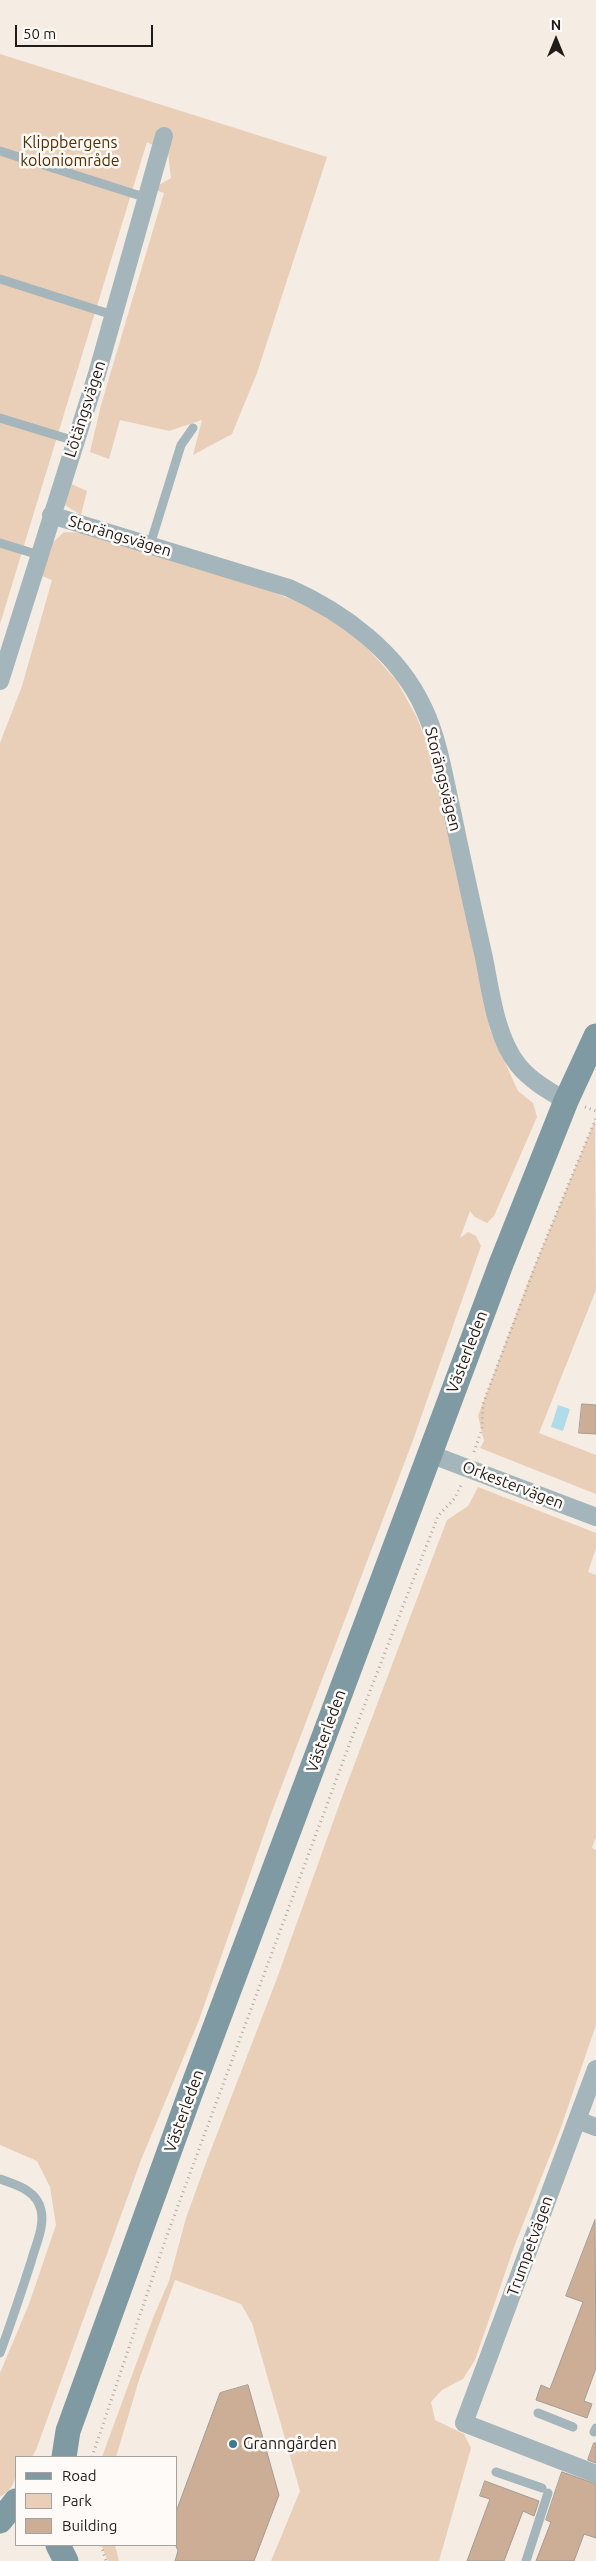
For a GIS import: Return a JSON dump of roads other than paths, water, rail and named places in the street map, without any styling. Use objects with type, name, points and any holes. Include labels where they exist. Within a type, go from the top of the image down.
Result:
[{"type":"main road","name":"Västerleden","points":[[64,2456],[68,2431],[125,2278],[190,2094],[504,1255],[566,1101],[596,1036]]},
{"type":"main road","name":"Västerleden","points":[[50,2456],[68,2431]]},
{"type":"main road","points":[[0,2522],[15,2502]]},
{"type":"main road","points":[[0,2522],[15,2522]]},
{"type":"street","name":"Lötängsvägen","points":[[0,681],[114,315],[164,136]]},
{"type":"street","name":"Storängsvägen","points":[[51,515],[262,578],[312,598],[352,624],[370,638],[386,655],[409,685],[424,709],[438,748],[490,989],[504,1039],[517,1064],[527,1075],[566,1101]]},
{"type":"street","name":"Orkestervägen","points":[[430,1454],[596,1517]]},
{"type":"street","name":"Trumpetvägen","points":[[596,2069],[464,2423],[596,2474]]},
{"type":"street","points":[[577,2120],[596,2128]]},
{"type":"lane","points":[[0,151],[147,198]]},
{"type":"lane","points":[[0,280],[114,315]]},
{"type":"lane","points":[[0,418],[75,441]]},
{"type":"lane","points":[[150,545],[181,445],[193,428]]},
{"type":"lane","points":[[0,543],[39,555]]},
{"type":"lane","points":[[0,2179],[26,2188],[35,2198],[41,2210],[39,2235],[22,2294],[0,2353]]},
{"type":"lane","points":[[538,2413],[574,2427]]},
{"type":"lane","points":[[496,2472],[545,2491],[526,2561]]},
{"type":"water","points":[[558,1405],[570,1409],[563,1431],[551,1427]]},
{"type":"place","name":"Granngården","points":[[233,2444]]},
{"type":"park label","name":"Klippbergens koloniområde","points":[[70,152]]}]
